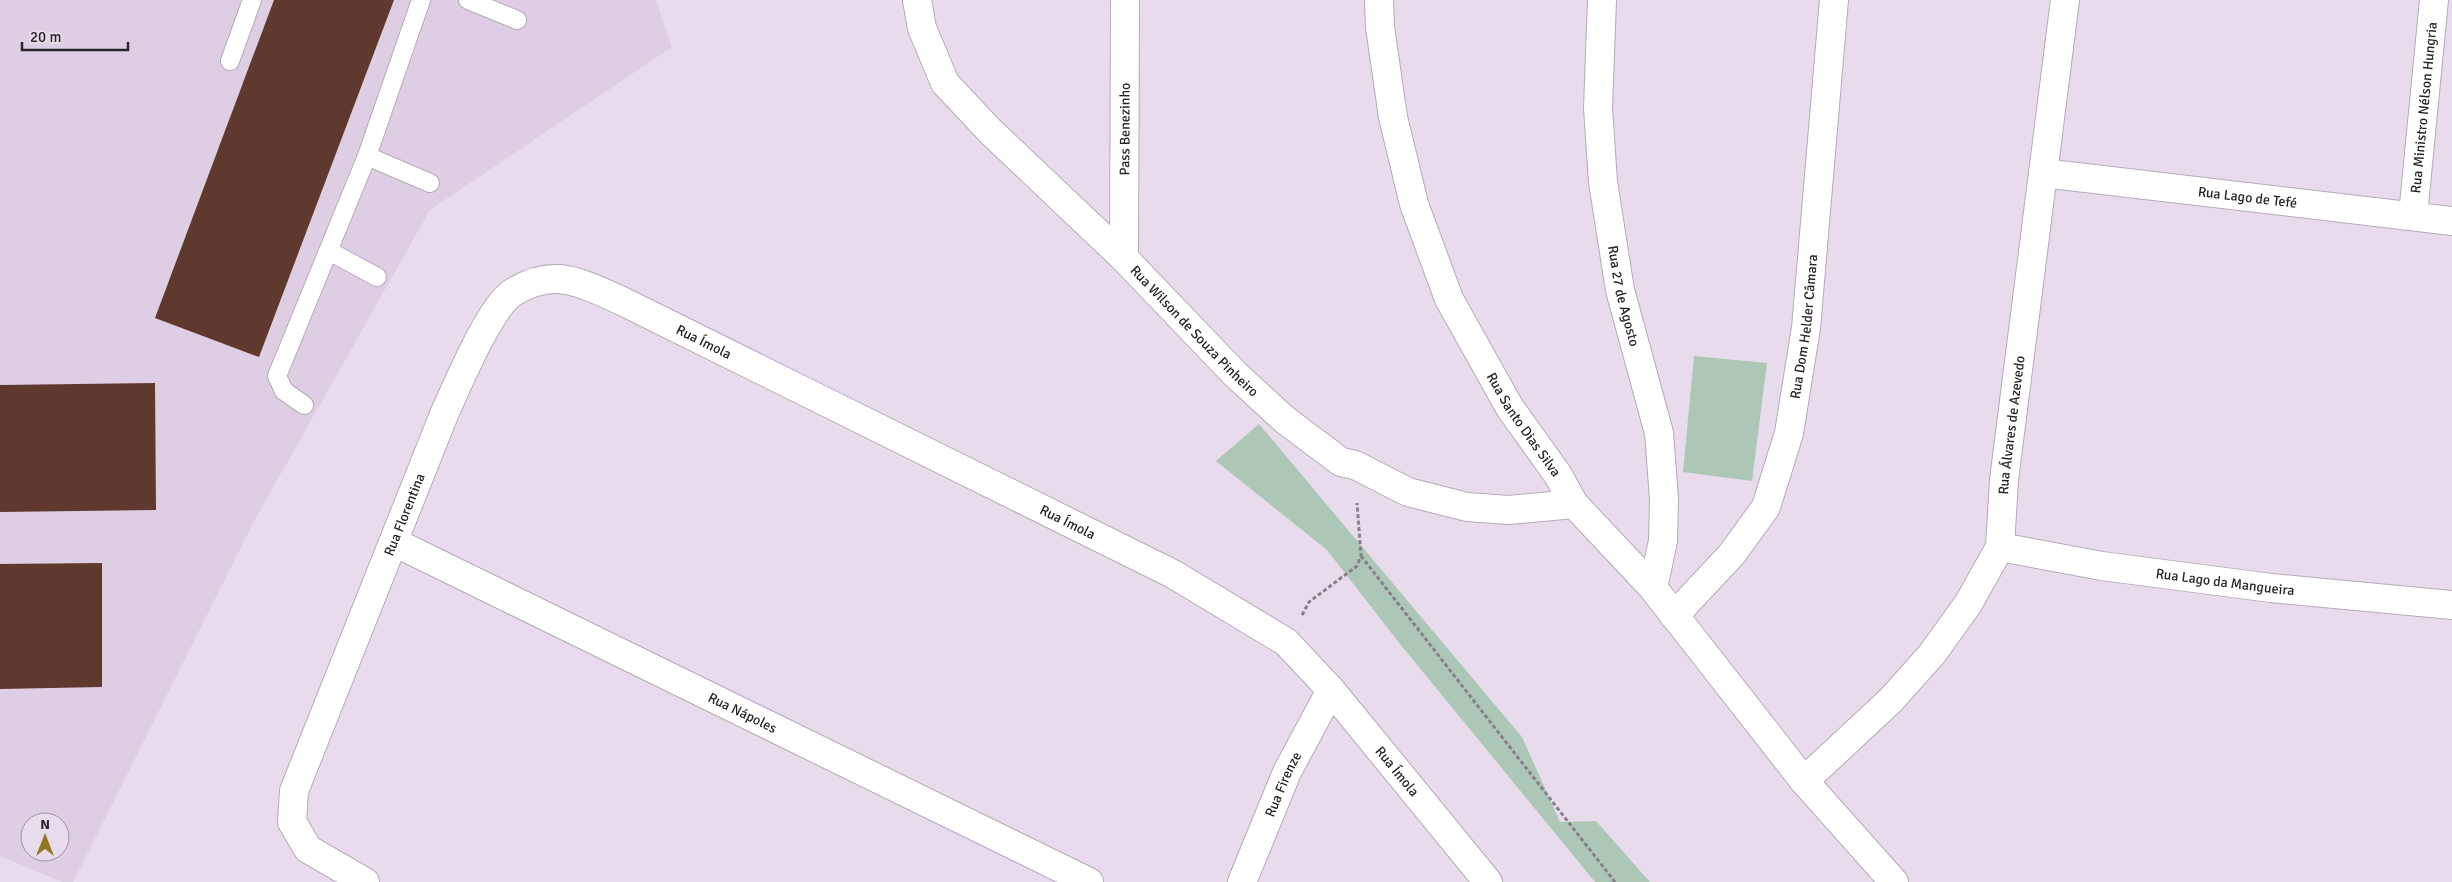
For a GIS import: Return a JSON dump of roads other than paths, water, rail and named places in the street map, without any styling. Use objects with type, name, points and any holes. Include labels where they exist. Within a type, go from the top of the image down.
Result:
[{"type":"street","name":"Rua Wilson de Souza Pinheiro","points":[[917,0],[922,28],[945,83],[990,132],[1124,258],[1236,374],[1285,420],[1341,462],[1355,465],[1408,492],[1468,507],[1509,510],[1574,504]]},
{"type":"street","name":"Pass Benezinho","points":[[1124,258],[1125,0]]},
{"type":"street","name":"Rua Santo Dias Silva","points":[[1379,0],[1380,27],[1393,117],[1414,204],[1448,299],[1510,408],[1558,475],[1574,504],[1653,588],[1804,780],[1894,882]]},
{"type":"street","name":"Rua 27 de Agosto","points":[[1602,0],[1598,108],[1603,182],[1620,290],[1659,433],[1664,499],[1663,541],[1653,588]]},
{"type":"street","name":"Rua Dom Helder Câmara","points":[[1674,616],[1732,554],[1766,507],[1789,433],[1806,328],[1834,0]]},
{"type":"street","name":"Rua Álvares de Azevedo","points":[[1804,780],[1891,700],[1932,654],[1968,604],[2000,547],[2004,480],[2065,0]]},
{"type":"street","name":"Rua Ministro Nélson Hungria","points":[[2413,215],[2434,0]]},
{"type":"street","name":"Rua Lago de Tefé","points":[[2043,173],[2452,221]]},
{"type":"street","name":"Rua Florentina","points":[[365,882],[308,849],[292,822],[294,790],[445,412],[492,318],[511,293],[536,281],[559,279]]},
{"type":"street","name":"Rua Ímola","points":[[559,279],[587,286],[624,302],[1172,574],[1286,642],[1331,690],[1488,882]]},
{"type":"street","name":"Rua Nápoles","points":[[394,542],[1089,882]]},
{"type":"street","name":"Rua Lago da Mangueira","points":[[2000,547],[2102,566],[2271,588],[2452,605]]},
{"type":"street","name":"Rua Firenze","points":[[1242,882],[1287,772],[1331,690]]},
{"type":"lane","points":[[230,61],[252,0]]},
{"type":"lane","points":[[304,405],[284,391],[277,376],[367,156],[421,0]]},
{"type":"lane","points":[[468,0],[517,20]]},
{"type":"lane","points":[[367,156],[430,183]]},
{"type":"lane","points":[[329,251],[377,277]]}]
